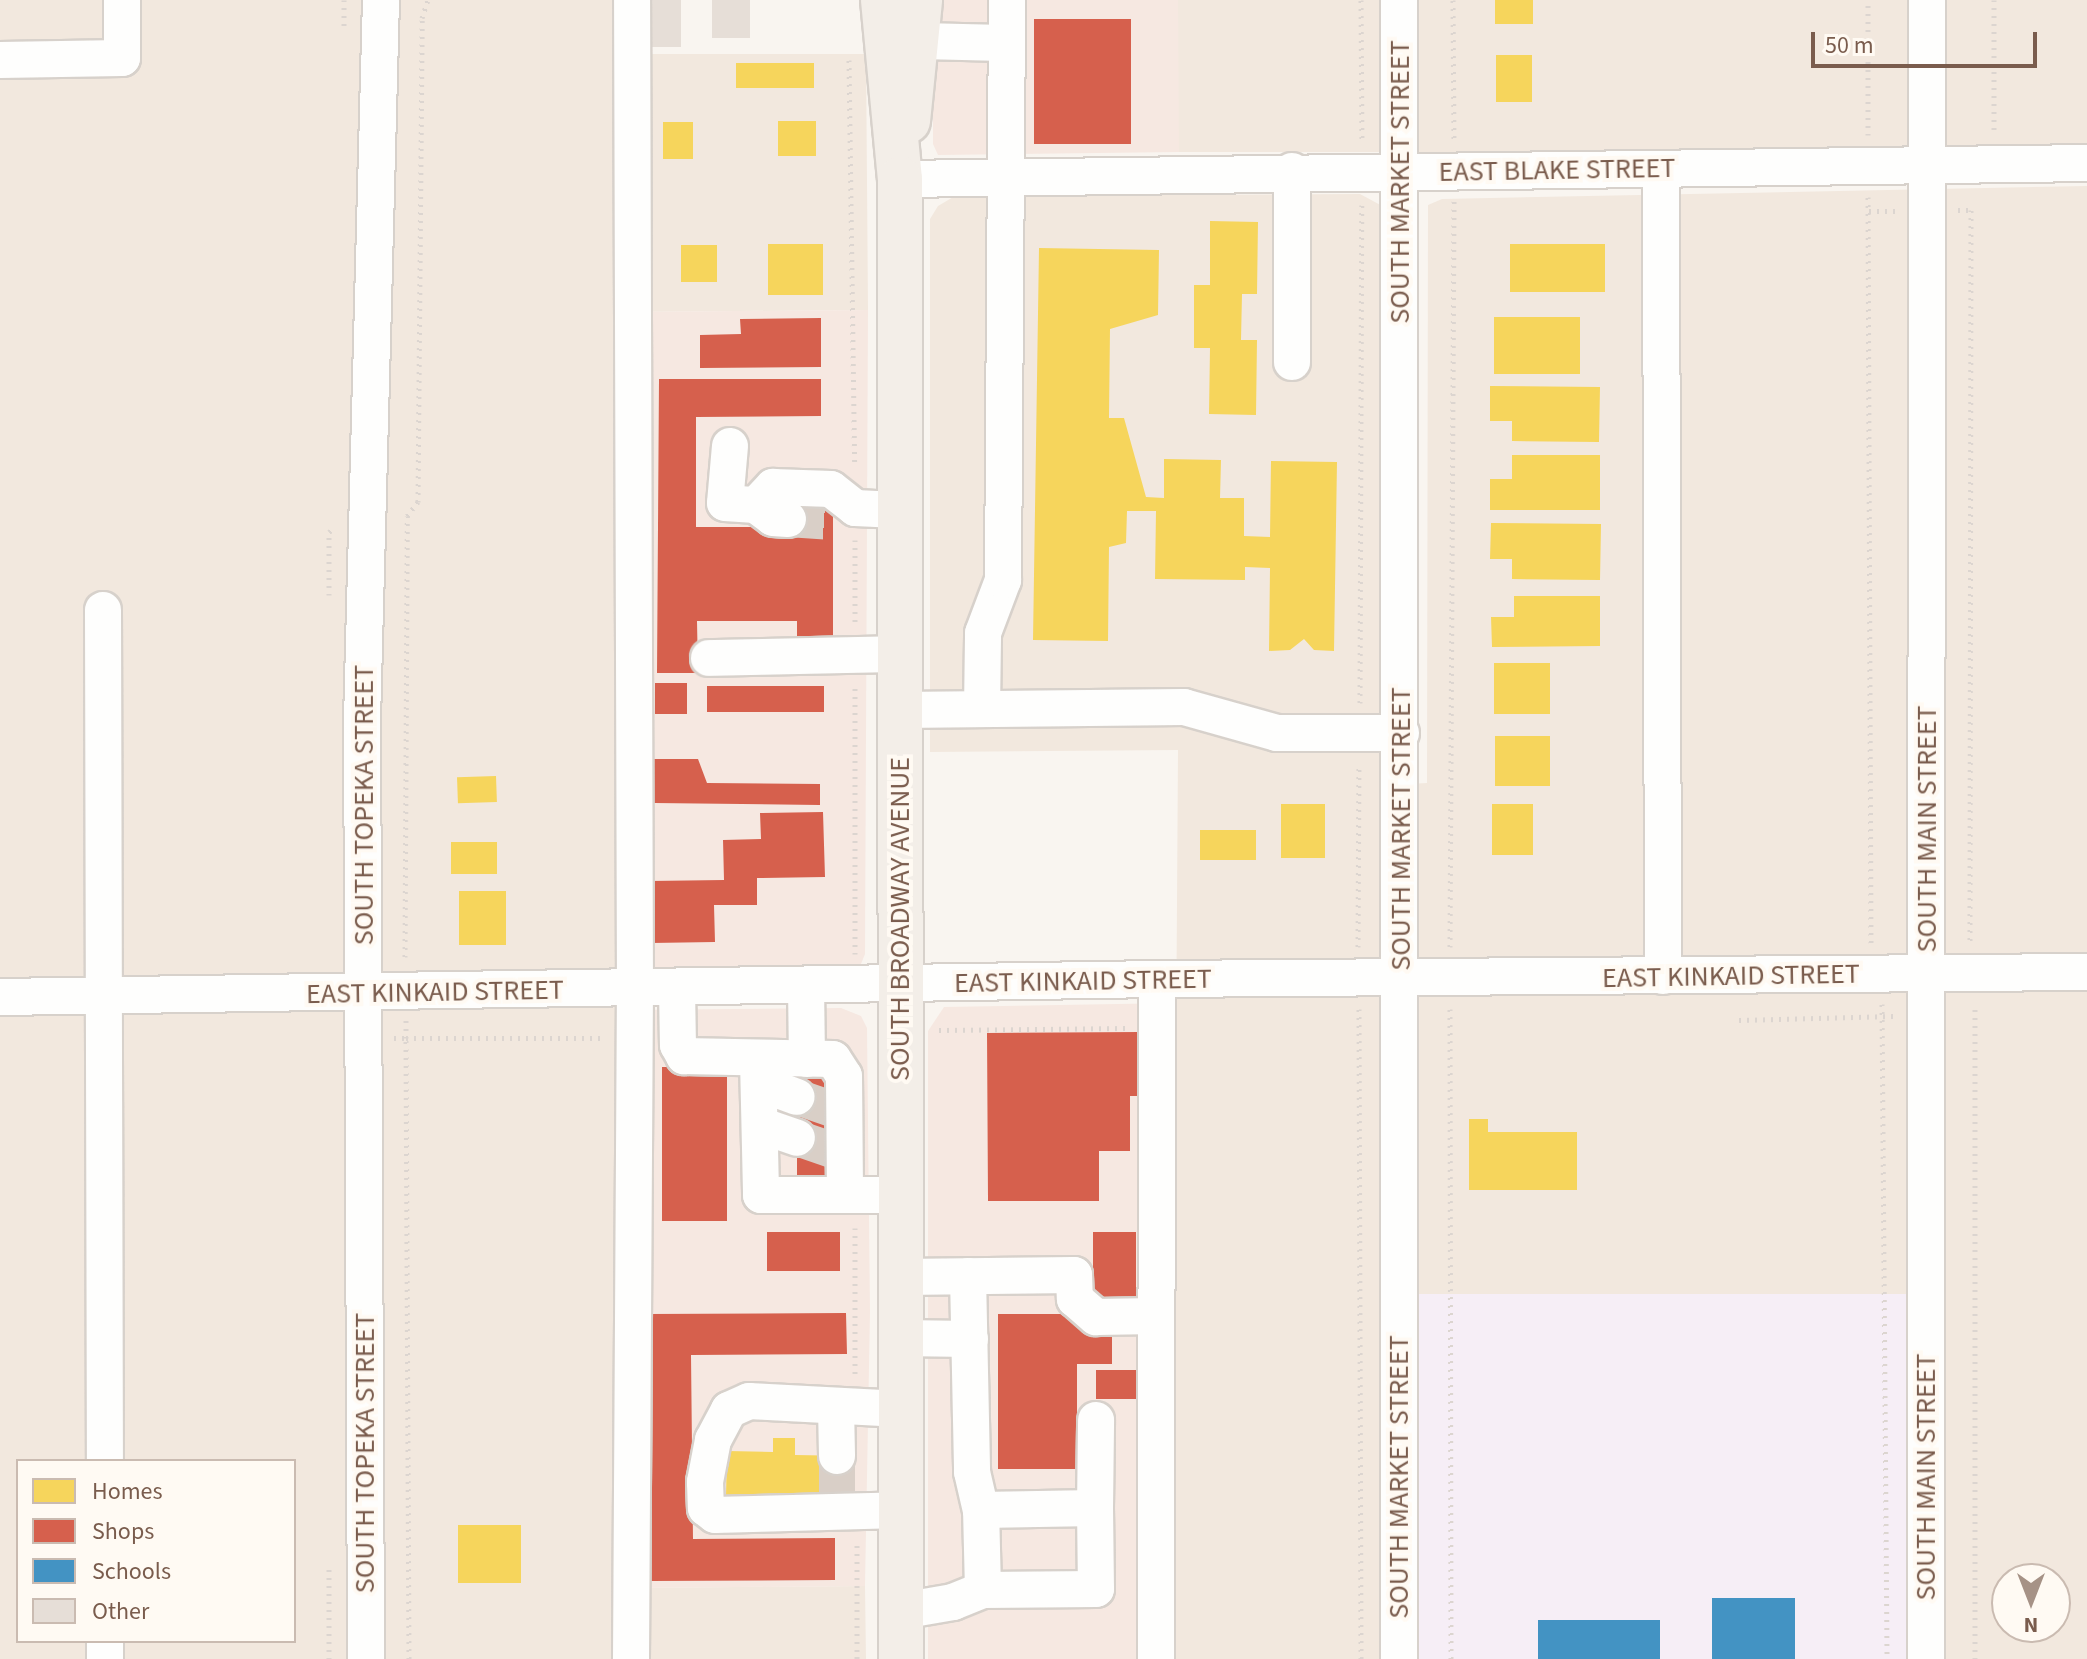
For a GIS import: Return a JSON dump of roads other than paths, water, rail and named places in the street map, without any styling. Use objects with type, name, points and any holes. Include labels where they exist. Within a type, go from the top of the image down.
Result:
[{"type":"main road","name":"SOUTH BROADWAY AVENUE","points":[[883,0],[900,179],[901,1659]]},
{"type":"main road","name":"SOUTH BROADWAY AVENUE","points":[[900,179],[919,20]]},
{"type":"street","points":[[0,60],[122,58],[122,0]]},
{"type":"street","name":"SOUTH TOPEKA STREET","points":[[366,1659],[362,720],[381,0]]},
{"type":"street","points":[[631,1659],[635,990],[632,0]]},
{"type":"street","points":[[982,709],[983,633],[1003,580],[1007,0]]},
{"type":"street","name":"SOUTH MARKET STREET","points":[[1399,0],[1399,1659]]},
{"type":"street","name":"SOUTH MAIN STREET","points":[[1926,1659],[1927,0]]},
{"type":"street","points":[[919,20],[1006,43]]},
{"type":"street","name":"EAST BLAKE STREET","points":[[900,179],[1292,171],[1454,172],[2087,163]]},
{"type":"street","points":[[1661,169],[1663,976]]},
{"type":"street","points":[[1292,171],[1292,362]]},
{"type":"street","points":[[730,446],[725,503],[772,512],[773,487],[831,489],[844,515],[898,510]]},
{"type":"street","points":[[103,610],[105,1459]]},
{"type":"street","points":[[709,658],[900,654]]},
{"type":"street","points":[[900,710],[1184,707],[1277,733],[1401,733]]},
{"type":"street","name":"EAST KINKAID STREET","points":[[0,997],[106,995],[363,976],[635,990],[1157,979],[2087,972]]},
{"type":"street","points":[[1156,1659],[1157,979]]},
{"type":"street","points":[[806,987],[807,1059]]},
{"type":"street","points":[[677,989],[678,1045],[684,1056],[759,1072],[797,1097]]},
{"type":"street","points":[[759,1072],[807,1059],[833,1059],[844,1076],[838,1111],[838,1153],[850,1195]]},
{"type":"street","points":[[759,1072],[761,1195],[901,1195]]},
{"type":"street","points":[[760,1125],[797,1138]]},
{"type":"street","points":[[901,1277],[1074,1275],[1075,1299],[1096,1317],[1156,1316]]},
{"type":"street","points":[[968,1276],[972,1472],[981,1510],[983,1590]]},
{"type":"street","points":[[901,1338],[970,1339]]},
{"type":"street","points":[[901,1409],[749,1401],[729,1410],[713,1440],[705,1482],[706,1508],[715,1515],[844,1506],[901,1510]]},
{"type":"street","points":[[837,1456],[845,1407]]},
{"type":"street","points":[[901,1611],[953,1602],[983,1590],[1096,1589],[1096,1420]]},
{"type":"street","points":[[981,1510],[1095,1508]]},
{"type":"tunnel","points":[[788,519],[833,522]]},
{"type":"tunnel","points":[[797,1097],[831,1109]]},
{"type":"tunnel","points":[[797,1138],[831,1150]]},
{"type":"tunnel","points":[[837,1456],[837,1497]]}]
